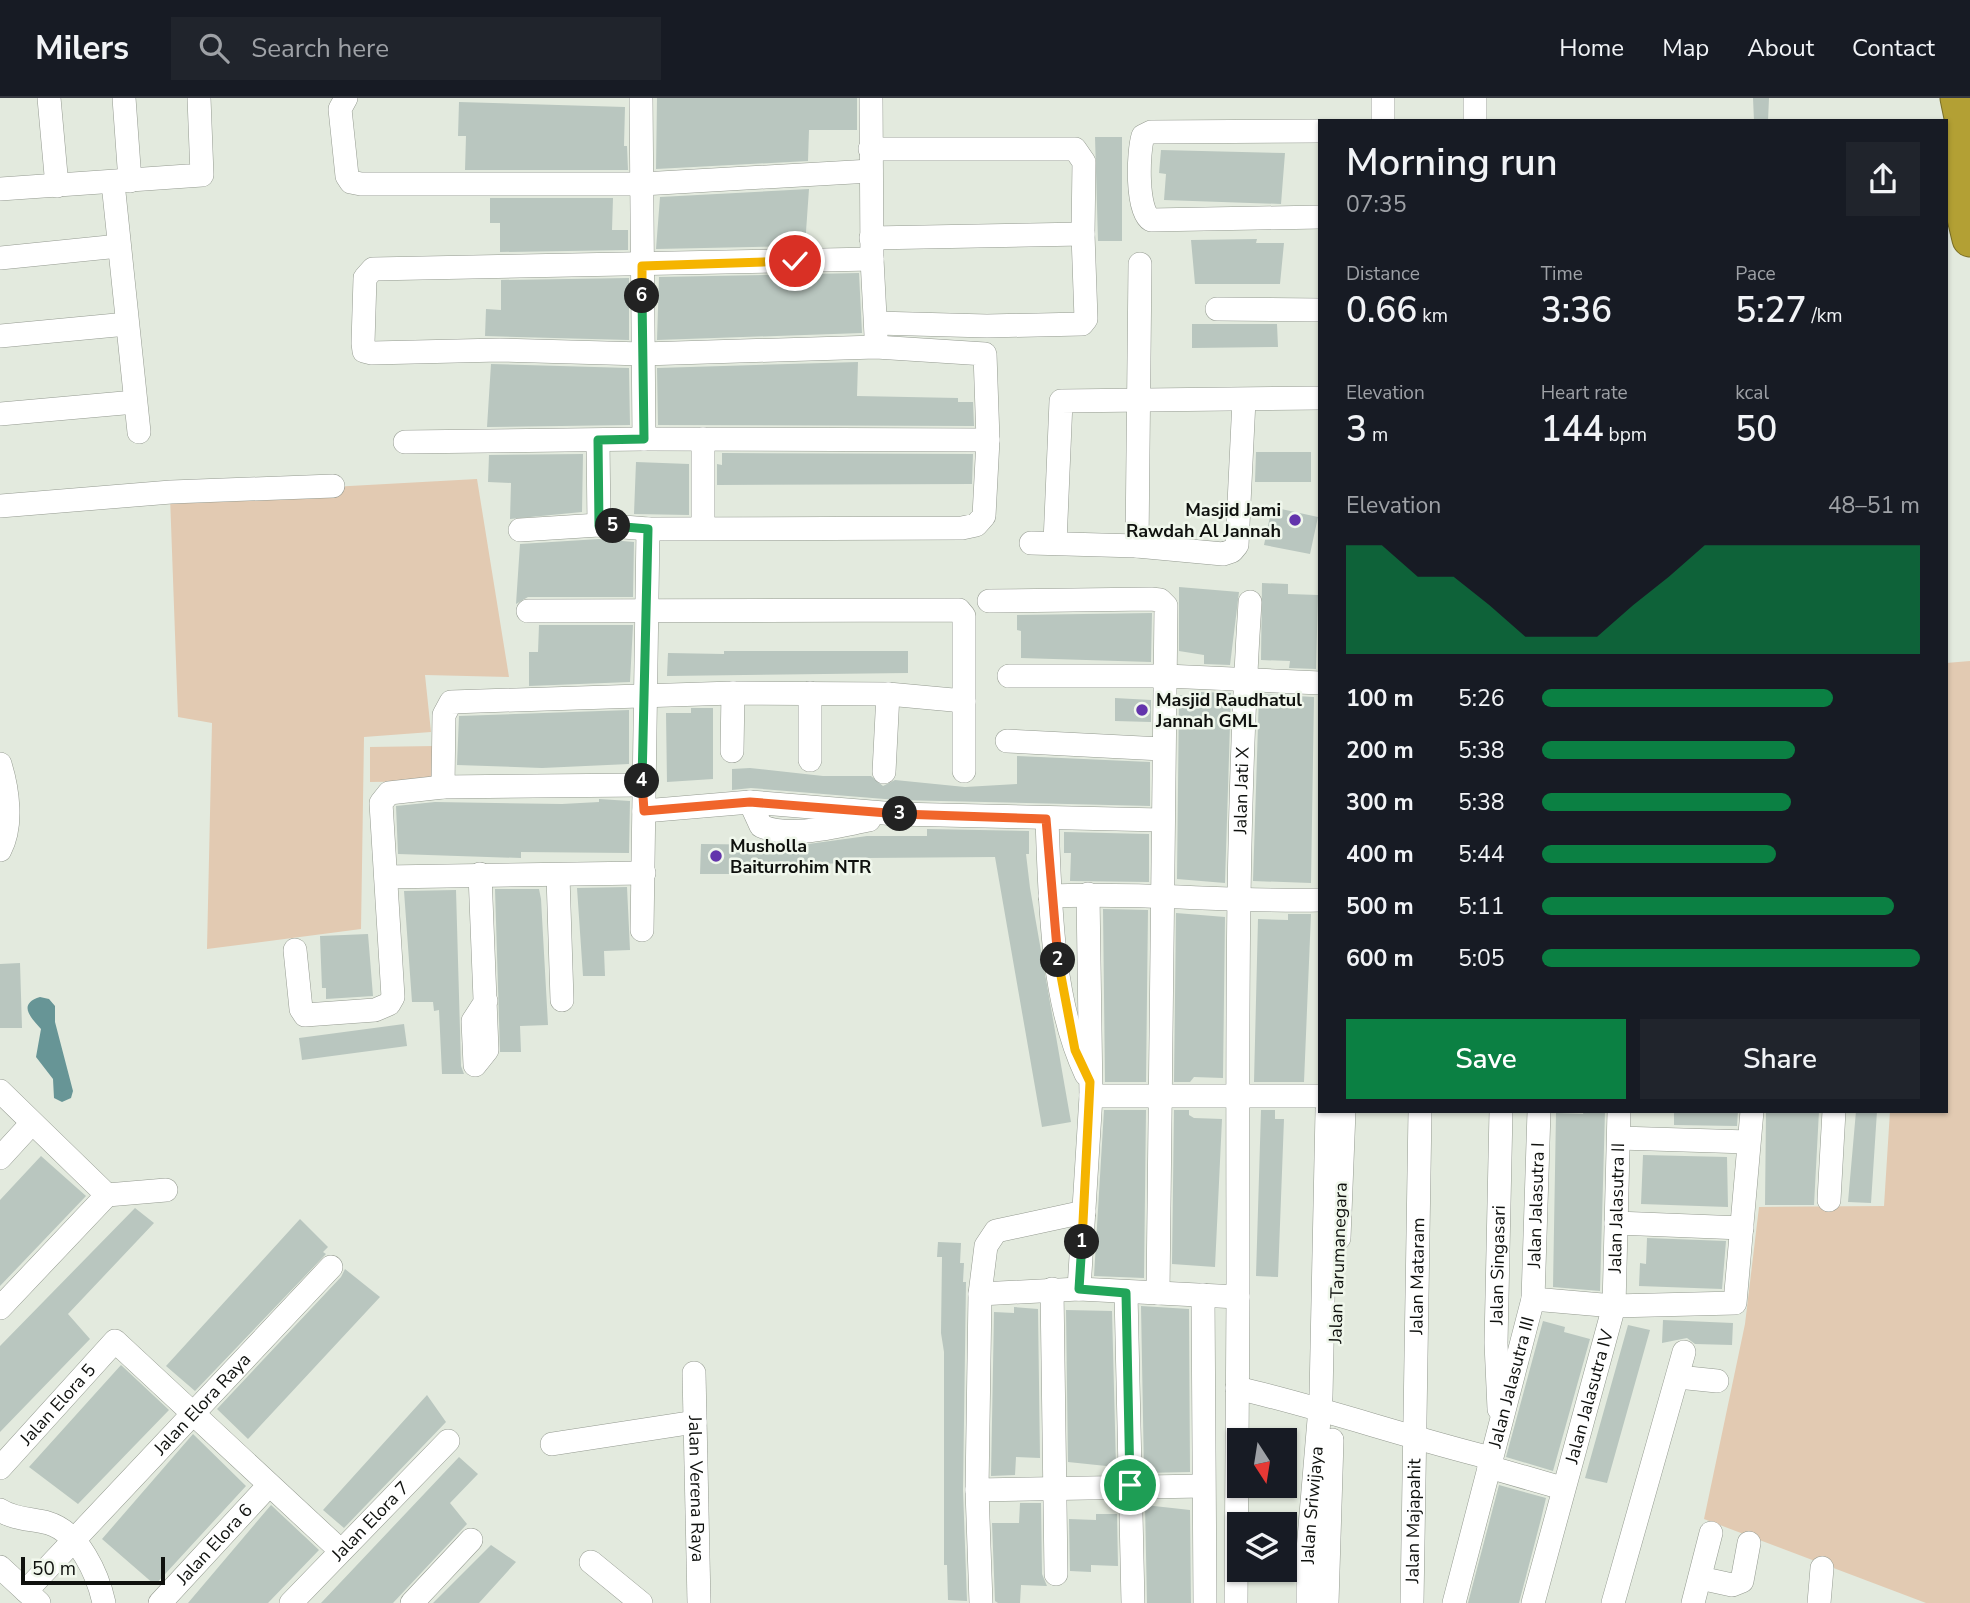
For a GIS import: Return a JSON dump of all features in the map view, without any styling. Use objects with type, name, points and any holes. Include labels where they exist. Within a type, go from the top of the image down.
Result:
[{"type":"highway","points":[[1937,98],[1944,119]]},
{"type":"highway","points":[[1948,133],[1959,168]]},
{"type":"street","points":[[49,98],[57,186]]},
{"type":"street","points":[[124,98],[119,247],[139,432]]},
{"type":"street","points":[[0,189],[202,175],[199,98]]},
{"type":"street","points":[[346,98],[340,109],[347,176],[351,182],[642,184],[870,160],[1075,149],[1083,162],[1086,319],[1082,324],[987,326],[876,323]]},
{"type":"street","points":[[641,98],[644,439]]},
{"type":"street","points":[[872,98],[870,160],[876,347]]},
{"type":"street","points":[[1383,119],[1384,98]]},
{"type":"street","points":[[1475,98],[1475,119]]},
{"type":"street","points":[[1318,131],[1151,132],[1143,136],[1139,148],[1142,211],[1150,220],[1318,217]]},
{"type":"street","points":[[985,354],[876,347],[643,354],[500,350],[372,354],[364,351],[363,343],[365,278],[373,269],[642,266],[1083,234]]},
{"type":"street","points":[[0,258],[119,247]]},
{"type":"street","points":[[1137,546],[1141,398],[1140,264]]},
{"type":"street","points":[[1217,309],[1318,310]]},
{"type":"street","points":[[0,336],[127,324]]},
{"type":"street","points":[[520,530],[599,526],[648,529],[703,526],[962,528],[976,525],[984,516],[988,440],[985,354],[987,326]]},
{"type":"street","points":[[1055,543],[1061,401],[1318,398]]},
{"type":"street","points":[[1031,543],[1137,546],[1223,554],[1232,551],[1237,545],[1244,400]]},
{"type":"street","points":[[0,414],[135,402]]},
{"type":"street","points":[[405,442],[644,439],[988,440]]},
{"type":"street","points":[[703,439],[703,526]]},
{"type":"street","points":[[598,440],[599,526]]},
{"type":"street","points":[[0,492],[174,476]]},
{"type":"street","points":[[0,506],[171,492],[333,486]]},
{"type":"street","points":[[642,930],[643,696],[648,529]]},
{"type":"street","points":[[989,601],[1160,600],[1166,606],[1168,619],[1161,820],[1158,1293]]},
{"type":"street","name":"Jalan Jati X","points":[[1236,1603],[1238,1297],[1235,1095],[1238,901],[1250,602]]},
{"type":"street","points":[[528,611],[959,610],[964,615],[964,771]]},
{"type":"street","points":[[1009,676],[1166,676],[1318,683]]},
{"type":"street","points":[[443,787],[444,715],[451,702],[733,693],[888,694],[964,701]]},
{"type":"street","points":[[732,751],[733,693]]},
{"type":"street","points":[[810,693],[810,760]]},
{"type":"street","points":[[884,772],[888,694]]},
{"type":"street","points":[[1007,741],[1162,749]]},
{"type":"street","points":[[0,764],[7,799],[3,844]]},
{"type":"street","points":[[295,950],[301,1009],[305,1015],[375,1010],[389,1004],[393,997],[380,803],[383,797],[394,792],[443,787],[642,785]]},
{"type":"street","points":[[644,811],[750,802],[896,814],[1161,820]]},
{"type":"street","points":[[1046,819],[1050,896],[1070,1027],[1075,1050],[1091,1089]]},
{"type":"street","points":[[386,877],[644,873]]},
{"type":"street","points":[[480,874],[486,1001]]},
{"type":"street","points":[[558,876],[562,1000]]},
{"type":"street","points":[[1050,896],[1088,894],[1238,901],[1318,900]]},
{"type":"street","points":[[1079,1289],[1091,1089],[1088,894]]},
{"type":"street","points":[[1091,1089],[1158,1096],[1318,1096]]},
{"type":"street","points":[[0,1091],[107,1195]]},
{"type":"street","name":"Jalan Tarumanegara","points":[[1326,1113],[1327,1411]]},
{"type":"street","name":"Jalan Tarumanegara","points":[[1327,1411],[1344,1113]]},
{"type":"street","name":"Jalan Mataram","points":[[1416,1439],[1420,1113]]},
{"type":"street","name":"Jalan Singasari","points":[[1501,1113],[1496,1369],[1501,1421]]},
{"type":"street","name":"Jalan Jalasutra I","points":[[1533,1299],[1539,1113]]},
{"type":"street","name":"Jalan Jalasutra II","points":[[1614,1306],[1619,1113]]},
{"type":"street","points":[[1533,1299],[1614,1306],[1735,1303],[1752,1113]]},
{"type":"street","points":[[1829,1200],[1834,1113]]},
{"type":"street","points":[[0,1158],[33,1123]]},
{"type":"street","points":[[1619,1138],[1748,1142]]},
{"type":"street","points":[[0,1308],[107,1195],[166,1190]]},
{"type":"street","points":[[981,1603],[977,1490],[980,1294],[986,1246],[996,1231],[1084,1212]]},
{"type":"street","points":[[1616,1223],[1742,1228]]},
{"type":"street","name":"Jalan Elora Raya","points":[[33,1597],[74,1541],[331,1267]]},
{"type":"street","points":[[1052,1289],[1056,1574]]},
{"type":"street","points":[[980,1294],[1079,1289],[1238,1297]]},
{"type":"street","points":[[1126,1293],[1133,1603]]},
{"type":"street","points":[[1203,1295],[1205,1603]]},
{"type":"street","name":"Jalan Jalasutra III","points":[[1454,1603],[1533,1299]]},
{"type":"street","name":"Jalan Jalasutra IV","points":[[1533,1603],[1562,1488],[1614,1306]]},
{"type":"street","name":"Jalan Elora 5","points":[[0,1468],[115,1341],[192,1414]]},
{"type":"street","points":[[1613,1603],[1684,1352]]},
{"type":"street","name":"Jalan Verena Raya","points":[[694,1373],[699,1603]]},
{"type":"street","points":[[1678,1377],[1717,1381]]},
{"type":"street","points":[[1237,1388],[1327,1411],[1562,1488]]},
{"type":"street","name":"Jalan Sriwijaya","points":[[1308,1603],[1308,1550],[1327,1411]]},
{"type":"street","name":"Jalan Sriwijaya","points":[[1327,1411],[1327,1603]]},
{"type":"street","points":[[192,1414],[341,1551]]},
{"type":"street","points":[[552,1444],[695,1422]]},
{"type":"street","name":"Jalan Majapahit","points":[[1412,1603],[1416,1439]]},
{"type":"street","name":"Jalan Elora 7","points":[[291,1603],[449,1441]]},
{"type":"street","name":"Jalan Elora 6","points":[[160,1603],[269,1485]]},
{"type":"street","points":[[977,1490],[1130,1485],[1203,1486]]},
{"type":"street","points":[[0,1510],[52,1524],[74,1541],[96,1576],[104,1603]]},
{"type":"street","points":[[1693,1603],[1711,1533]]},
{"type":"street","points":[[412,1603],[471,1540]]},
{"type":"street","points":[[1700,1578],[1738,1584],[1744,1577],[1749,1543]]},
{"type":"street","points":[[592,1562],[641,1603]]},
{"type":"street","points":[[0,1567],[33,1597]]},
{"type":"street","points":[[1819,1603],[1822,1568]]},
{"type":"shaded area","points":[[477,479],[509,677],[425,675],[431,732],[364,737],[361,929],[207,949],[212,723],[178,717],[170,496]]},
{"type":"shaded area","points":[[1970,661],[1970,1603],[1926,1603],[1704,1519],[1745,1324],[1759,1207],[1884,1206],[1890,1113],[1948,1113],[1948,663]]},
{"type":"shaded area","points":[[434,746],[435,781],[370,782],[370,747]]},
{"type":"water","points":[[40,997],[49,999],[55,1006],[55,1022],[73,1091],[71,1098],[62,1102],[54,1098],[53,1079],[36,1057],[41,1029],[30,1016],[28,1007],[29,1003]]},
{"type":"building","points":[[657,98],[857,98],[857,130],[809,130],[808,161],[656,169]]},
{"type":"building","points":[[1753,98],[1769,98],[1768,119],[1754,119]]},
{"type":"building","points":[[459,102],[625,107],[624,146],[627,146],[628,170],[465,170],[466,136],[458,136]]},
{"type":"building","points":[[1095,137],[1122,137],[1122,241],[1098,241]]},
{"type":"building","points":[[1161,150],[1285,153],[1281,204],[1164,200],[1166,174],[1159,173]]},
{"type":"building","points":[[809,189],[805,246],[656,249],[660,197]]},
{"type":"building","points":[[490,198],[613,198],[612,230],[628,230],[628,250],[500,252],[500,223],[490,223]]},
{"type":"building","points":[[1257,239],[1256,243],[1284,243],[1280,284],[1195,284],[1191,240]]},
{"type":"building","points":[[859,273],[862,333],[657,340],[659,277]]},
{"type":"building","points":[[629,278],[629,340],[485,336],[486,309],[501,310],[501,280]]},
{"type":"building","points":[[1192,324],[1277,324],[1278,347],[1192,348]]},
{"type":"building","points":[[858,362],[857,396],[958,398],[958,402],[973,402],[974,426],[658,425],[657,368]]},
{"type":"building","points":[[491,364],[629,368],[630,425],[487,427]]},
{"type":"building","points":[[1256,452],[1311,452],[1311,482],[1255,482]]},
{"type":"building","points":[[722,453],[973,454],[972,484],[717,485],[717,464],[722,465]]},
{"type":"building","points":[[583,454],[582,512],[510,519],[511,483],[488,482],[489,455]]},
{"type":"building","points":[[636,462],[689,464],[689,515],[634,514]]},
{"type":"building","points":[[1272,507],[1318,517],[1310,554],[1264,545]]},
{"type":"building","points":[[599,539],[634,542],[633,597],[528,597],[516,604],[520,544]]},
{"type":"building","points":[[1262,583],[1288,584],[1288,594],[1318,595],[1316,669],[1289,668],[1290,661],[1261,660]]},
{"type":"building","points":[[1179,587],[1239,592],[1230,665],[1204,664],[1204,655],[1179,651]]},
{"type":"building","points":[[1152,613],[1151,662],[1021,658],[1021,631],[1017,630],[1017,615]]},
{"type":"building","points":[[539,625],[633,625],[630,682],[529,686],[529,652],[538,652]]},
{"type":"building","points":[[724,651],[908,651],[908,673],[667,676],[668,653],[724,654]]},
{"type":"building","points":[[1201,692],[1231,693],[1225,883],[1177,879],[1179,695],[1200,698]]},
{"type":"building","points":[[1259,694],[1314,697],[1311,883],[1253,881]]},
{"type":"building","points":[[1115,698],[1151,700],[1151,722],[1115,721]]},
{"type":"building","points":[[691,708],[713,708],[713,779],[667,782],[666,713],[691,713]]},
{"type":"building","points":[[629,710],[629,764],[542,768],[457,765],[459,716]]},
{"type":"building","points":[[1017,756],[1150,762],[1150,806],[897,800],[751,788],[732,790],[732,769],[750,768],[823,776],[871,776],[883,786],[895,780],[965,787],[1017,784]]},
{"type":"building","points":[[599,799],[630,801],[629,853],[521,852],[521,858],[398,854],[396,806],[435,802],[562,804],[599,802]]},
{"type":"building","points":[[927,829],[1029,831],[1029,854],[1026,854],[1030,888],[1071,1122],[1042,1127],[995,857],[864,858],[864,861],[846,860],[846,863],[792,865],[792,868],[733,869],[733,874],[700,874],[701,844],[801,845],[867,836],[927,836]]},
{"type":"building","points":[[1064,832],[1149,834],[1149,882],[1070,881],[1071,853],[1064,853]]},
{"type":"building","points":[[627,887],[630,950],[604,951],[605,976],[583,976],[577,888]]},
{"type":"building","points":[[495,889],[539,889],[541,899],[548,1025],[520,1026],[521,1052],[500,1052]]},
{"type":"building","points":[[456,890],[461,1066],[464,1074],[442,1074],[439,1010],[434,1011],[433,1002],[412,1002],[404,891]]},
{"type":"building","points":[[1103,909],[1148,910],[1146,1082],[1105,1082]]},
{"type":"building","points":[[1176,913],[1225,917],[1223,1078],[1194,1077],[1190,1082],[1174,1082]]},
{"type":"building","points":[[1288,914],[1311,914],[1304,1082],[1254,1082],[1258,919],[1288,920]]},
{"type":"building","points":[[368,934],[373,996],[326,999],[326,988],[322,988],[320,936]]},
{"type":"building","points":[[20,963],[22,1028],[0,1028],[0,964]]},
{"type":"building","points":[[404,1024],[407,1046],[302,1060],[299,1038]]},
{"type":"building","points":[[1104,1110],[1146,1110],[1144,1278],[1094,1276]]},
{"type":"building","points":[[1174,1110],[1189,1110],[1189,1115],[1194,1118],[1222,1119],[1215,1267],[1172,1264]]},
{"type":"building","points":[[1261,1110],[1275,1110],[1275,1119],[1284,1119],[1278,1277],[1256,1276]]},
{"type":"building","points":[[1556,1113],[1605,1113],[1600,1291],[1553,1287]]},
{"type":"building","points":[[1674,1113],[1738,1113],[1737,1126],[1674,1125]]},
{"type":"building","points":[[1766,1113],[1819,1113],[1814,1205],[1765,1205]]},
{"type":"building","points":[[1856,1113],[1877,1113],[1871,1203],[1848,1202]]},
{"type":"building","points":[[1643,1155],[1727,1157],[1728,1207],[1641,1204]]},
{"type":"building","points":[[41,1156],[86,1196],[0,1286],[0,1200]]},
{"type":"building","points":[[135,1208],[154,1223],[68,1314],[90,1339],[0,1432],[0,1346]]},
{"type":"building","points":[[300,1219],[328,1247],[323,1252],[326,1254],[195,1391],[166,1366]]},
{"type":"building","points":[[1647,1238],[1726,1241],[1722,1289],[1639,1286],[1640,1263],[1646,1264]]},
{"type":"building","points":[[938,1242],[961,1243],[960,1263],[964,1263],[963,1282],[966,1282],[963,1490],[967,1601],[948,1600],[947,1565],[944,1565],[944,1352],[941,1333],[942,1257],[937,1257]]},
{"type":"building","points":[[345,1269],[380,1297],[248,1439],[217,1409],[341,1277]]},
{"type":"building","points":[[1141,1306],[1189,1309],[1190,1472],[1144,1473]]},
{"type":"building","points":[[1014,1307],[1038,1309],[1040,1458],[1016,1457],[1015,1475],[991,1476],[994,1312],[1014,1313]]},
{"type":"building","points":[[1066,1310],[1112,1311],[1116,1467],[1068,1462]]},
{"type":"building","points":[[1663,1320],[1733,1323],[1732,1345],[1695,1344],[1687,1338],[1662,1343]]},
{"type":"building","points":[[1543,1321],[1565,1327],[1564,1332],[1590,1339],[1553,1471],[1506,1457]]},
{"type":"building","points":[[1628,1325],[1650,1330],[1607,1483],[1585,1478]]},
{"type":"building","points":[[121,1365],[169,1410],[78,1504],[29,1467]]},
{"type":"building","points":[[427,1395],[446,1422],[344,1528],[323,1510]]},
{"type":"building","points":[[193,1434],[246,1486],[155,1585],[102,1539]]},
{"type":"building","points":[[459,1457],[478,1474],[450,1503],[467,1524],[393,1603],[321,1603]]},
{"type":"building","points":[[1499,1485],[1546,1498],[1519,1603],[1468,1603]]},
{"type":"building","points":[[1020,1503],[1041,1503],[1042,1574],[1047,1586],[1021,1585],[1020,1603],[998,1603],[995,1601],[992,1523],[1019,1523]]},
{"type":"building","points":[[271,1505],[319,1550],[268,1603],[188,1603]]},
{"type":"building","points":[[1145,1505],[1190,1510],[1191,1603],[1147,1603]]},
{"type":"building","points":[[1096,1514],[1117,1514],[1118,1566],[1091,1565],[1091,1572],[1070,1571],[1069,1519],[1096,1520]]},
{"type":"building","points":[[491,1545],[516,1562],[479,1603],[433,1603]]},
{"type":"place","name":"Masjid Jami Rawdah Al Jannah","points":[[1295,520]]},
{"type":"place","name":"Masjid Raudhatul Jannah GML","points":[[1142,710]]},
{"type":"place","name":"Musholla Baiturrohim NTR","points":[[716,856]]},
{"type":"route","points":[[795,261],[642,266],[644,439],[598,440],[599,526],[648,529],[643,696],[644,811],[750,802],[896,814],[1046,819],[1050,896],[1058,961],[1075,1050],[1090,1082],[1091,1096],[1079,1289],[1126,1293],[1130,1485]]}]
